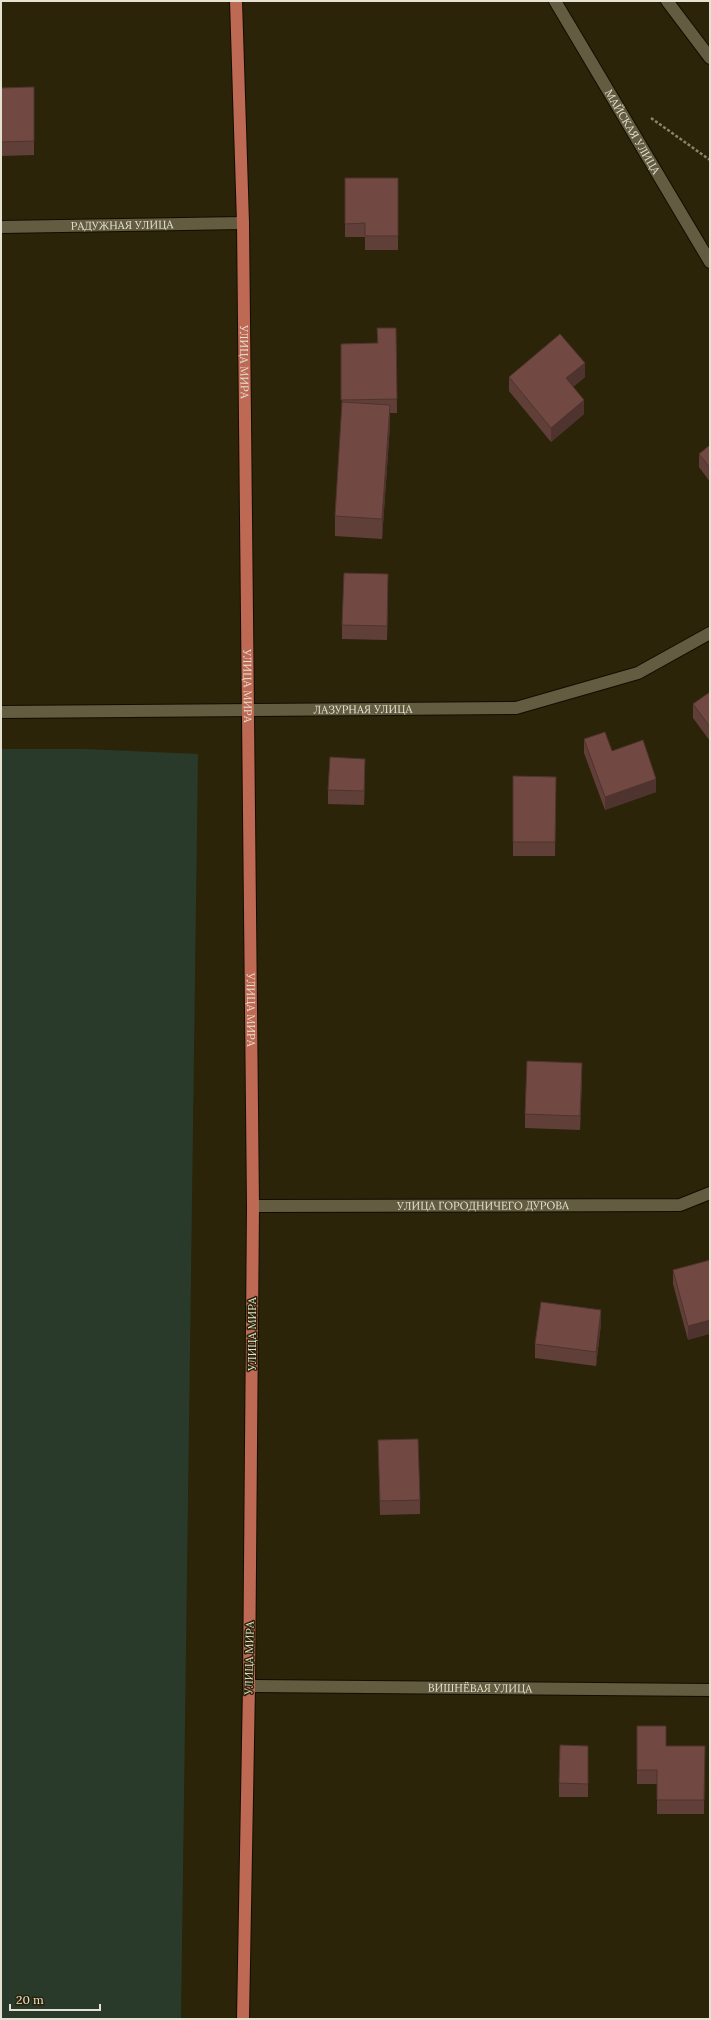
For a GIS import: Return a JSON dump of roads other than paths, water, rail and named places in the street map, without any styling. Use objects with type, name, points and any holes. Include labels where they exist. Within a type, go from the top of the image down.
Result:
[{"type":"main road","name":"УЛИЦА МИРА","points":[[236,1],[243,223],[253,1206],[249,1686],[243,2019]]},
{"type":"street","name":"МАЙСКАЯ УЛИЦА","points":[[555,1],[710,262]]},
{"type":"street","points":[[667,1],[710,58]]},
{"type":"street","name":"РАДУЖНАЯ УЛИЦА","points":[[1,227],[243,223]]},
{"type":"street","name":"ЛАЗУРНАЯ УЛИЦА","points":[[1,712],[247,712],[516,708],[638,673],[710,633]]},
{"type":"street","name":"УЛИЦА ГОРОДНИЧЕГО ДУРОВА","points":[[253,1206],[680,1205],[710,1193]]},
{"type":"street","name":"ВИШНЁВАЯ УЛИЦА","points":[[249,1686],[710,1690]]}]
